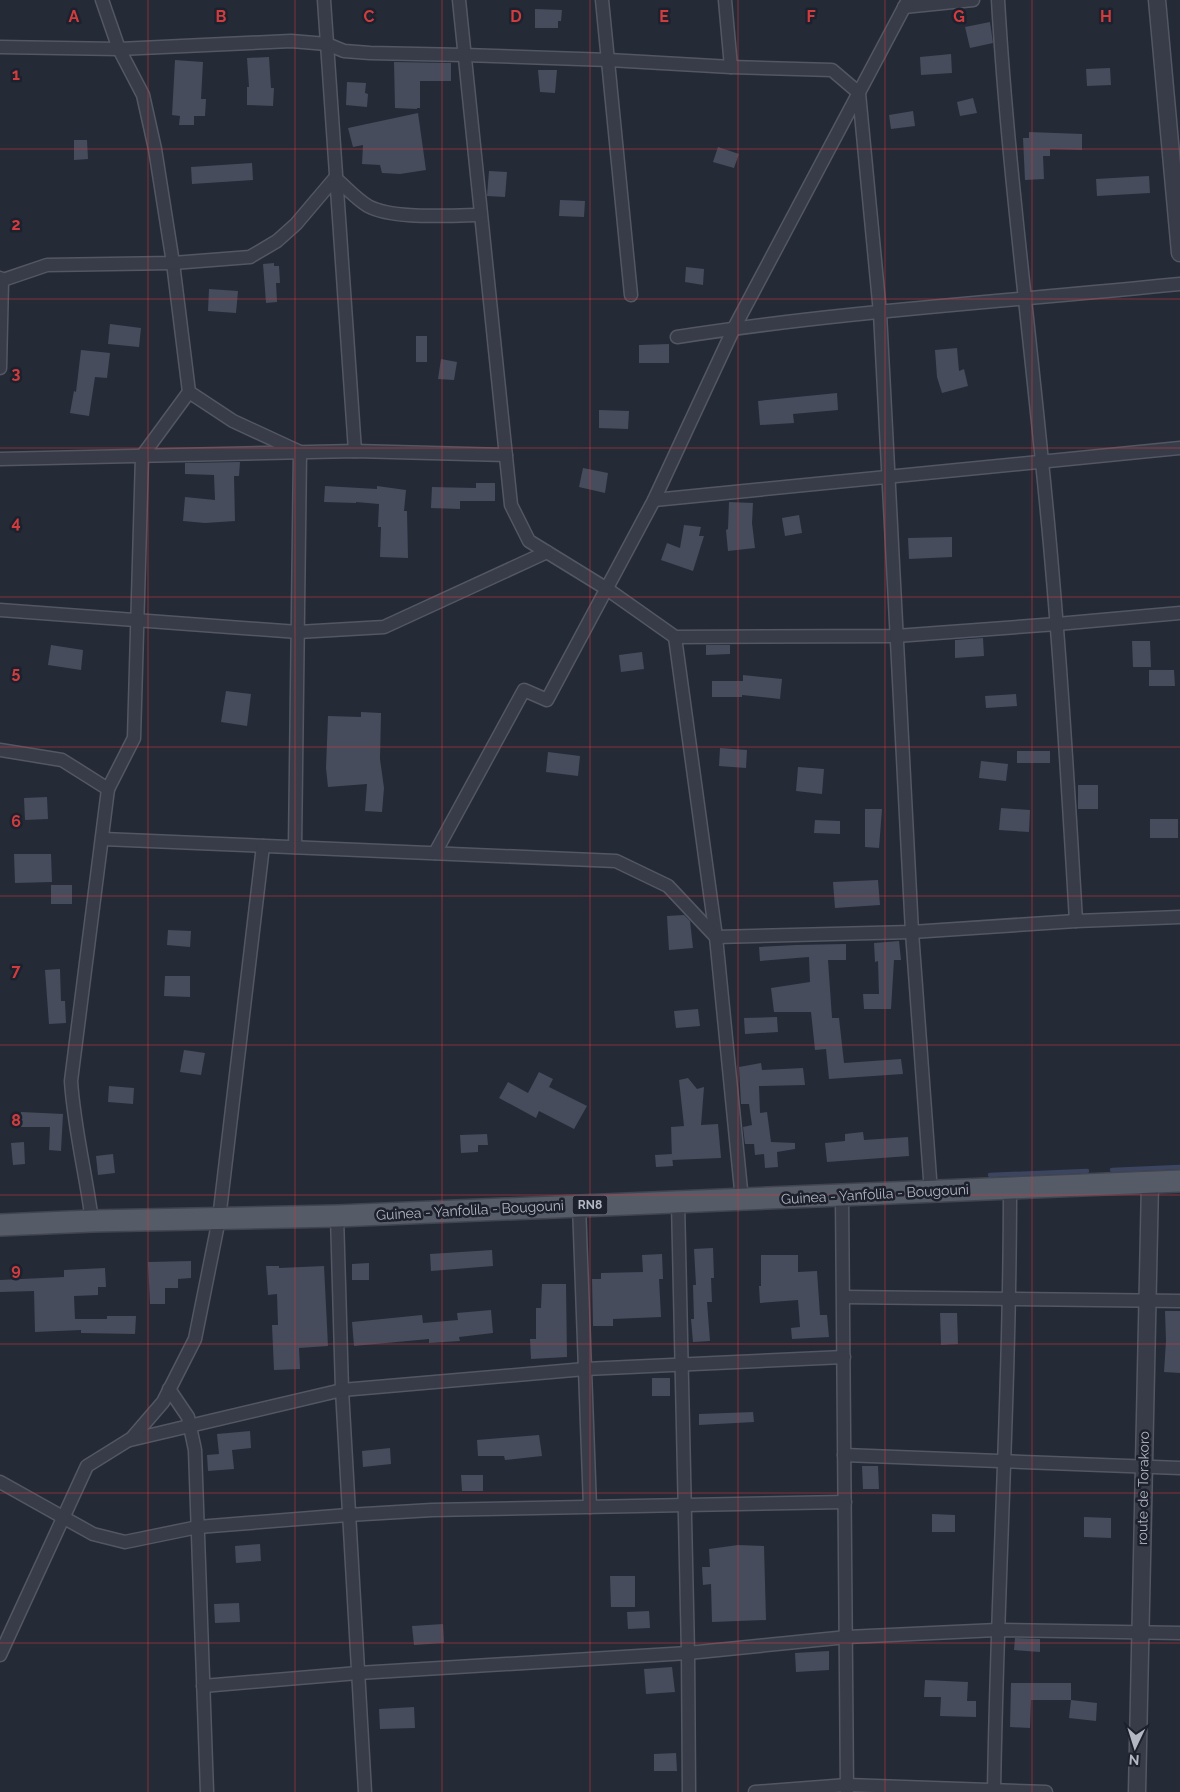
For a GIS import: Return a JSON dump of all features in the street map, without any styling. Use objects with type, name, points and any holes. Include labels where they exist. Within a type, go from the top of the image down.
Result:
[{"type":"main road","name":"Guinea - Yanfolila - Bougouni","points":[[0,1225],[92,1221],[337,1216],[1180,1181]]},
{"type":"street","points":[[92,1221],[88,1189],[73,1111],[71,1082],[108,789],[134,738],[142,456],[189,392],[173,262],[155,149],[143,95],[119,49],[102,0]]},
{"type":"street","points":[[324,0],[355,451]]},
{"type":"street","points":[[459,0],[511,505],[529,541],[607,589],[675,637],[896,636],[1180,613]]},
{"type":"street","points":[[602,0],[631,295]]},
{"type":"street","points":[[725,0],[731,67]]},
{"type":"street","points":[[435,853],[524,690],[547,700],[654,500],[734,328],[906,4],[973,0]]},
{"type":"street","points":[[998,0],[1024,300],[1057,624],[1076,921]]},
{"type":"street","points":[[1157,0],[1180,253]]},
{"type":"street","points":[[0,47],[119,49],[291,42],[327,44],[344,51],[370,53],[608,60],[731,67],[832,70],[859,93],[880,313],[890,477],[896,636],[912,932],[931,1192]]},
{"type":"street","points":[[335,178],[367,205],[382,212],[480,215]]},
{"type":"street","points":[[0,368],[1,280],[47,265],[173,262],[250,257],[277,241],[296,224],[335,178]]},
{"type":"street","points":[[678,337],[734,328],[1180,284]]},
{"type":"street","points":[[189,392],[233,421],[300,452]]},
{"type":"street","points":[[654,500],[1180,448]]},
{"type":"street","points":[[0,459],[355,451],[506,455]]},
{"type":"street","points":[[296,847],[300,452]]},
{"type":"street","points":[[0,610],[298,632],[384,628],[547,552]]},
{"type":"street","points":[[675,637],[716,937],[742,1200]]},
{"type":"street","points":[[0,750],[62,760],[108,789]]},
{"type":"street","points":[[103,839],[616,861],[668,886],[716,937],[912,932],[1076,921],[1180,917]]},
{"type":"street","points":[[0,1655],[87,1466],[132,1438],[163,1402],[195,1339],[219,1219],[263,846]]},
{"type":"street","name":"route de Torakoro","points":[[1137,1792],[1150,1183]]},
{"type":"street","points":[[994,1791],[997,1630],[1010,1299],[1010,1188]]},
{"type":"street","points":[[842,1195],[847,1788]]},
{"type":"street","points":[[678,1202],[688,1653],[688,1792]]},
{"type":"street","points":[[579,1205],[590,1507]]},
{"type":"street","points":[[337,1216],[348,1514],[365,1792]]},
{"type":"street","points":[[844,1297],[1180,1301]]},
{"type":"street","points":[[127,1441],[342,1390],[585,1370],[844,1357]]},
{"type":"street","points":[[169,1389],[188,1417],[195,1450],[207,1792]]},
{"type":"street","points":[[844,1455],[1180,1468]]},
{"type":"street","points":[[0,1482],[93,1534],[125,1542],[198,1527],[348,1514],[432,1510],[844,1502]]},
{"type":"street","points":[[203,1686],[688,1653],[846,1636],[997,1630],[1180,1633]]},
{"type":"street","points":[[754,1792],[847,1788],[1046,1792]]},
{"type":"building","points":[[535,9],[562,10],[561,21],[558,21],[558,28],[535,28]]},
{"type":"building","points":[[990,22],[993,43],[970,48],[965,27]]},
{"type":"building","points":[[951,54],[952,73],[921,75],[920,57]]},
{"type":"building","points":[[269,57],[271,88],[274,88],[273,106],[247,105],[247,87],[249,87],[247,58]]},
{"type":"building","points":[[175,60],[203,62],[201,99],[206,99],[205,116],[194,116],[194,125],[179,125],[180,116],[172,115]]},
{"type":"building","points":[[394,62],[451,63],[451,81],[420,81],[420,108],[395,108]]},
{"type":"building","points":[[1110,68],[1111,85],[1087,86],[1086,69]]},
{"type":"building","points":[[538,70],[557,70],[555,93],[540,92]]},
{"type":"building","points":[[347,82],[366,83],[365,93],[368,94],[367,107],[346,105]]},
{"type":"building","points":[[973,98],[977,113],[960,116],[957,102]]},
{"type":"building","points":[[913,111],[915,126],[891,129],[889,115]]},
{"type":"building","points":[[418,113],[426,170],[400,174],[382,173],[380,165],[362,164],[363,145],[353,147],[348,128]]},
{"type":"building","points":[[1029,132],[1082,134],[1082,150],[1050,149],[1050,156],[1043,156],[1044,179],[1025,180],[1023,138],[1029,138]]},
{"type":"building","points":[[74,140],[87,140],[88,159],[74,160]]},
{"type":"building","points":[[718,147],[739,154],[734,168],[713,162]]},
{"type":"building","points":[[252,163],[253,180],[192,184],[191,167]]},
{"type":"building","points":[[489,171],[507,172],[505,197],[487,196]]},
{"type":"building","points":[[1149,176],[1150,193],[1097,196],[1096,179]]},
{"type":"building","points":[[560,200],[585,201],[584,217],[559,216]]},
{"type":"building","points":[[274,263],[274,266],[279,266],[280,283],[276,283],[277,302],[266,303],[263,264]]},
{"type":"building","points":[[686,267],[704,269],[703,285],[685,282]]},
{"type":"building","points":[[209,289],[238,291],[236,313],[208,311]]},
{"type":"building","points":[[110,324],[141,328],[139,347],[108,344]]},
{"type":"building","points":[[416,336],[427,336],[427,362],[416,362]]},
{"type":"building","points":[[669,344],[669,363],[639,363],[639,345]]},
{"type":"building","points":[[957,348],[959,371],[964,369],[968,386],[942,393],[937,377],[935,350]]},
{"type":"building","points":[[81,350],[110,353],[107,378],[95,377],[89,416],[70,413],[74,391],[76,392]]},
{"type":"building","points":[[441,359],[457,362],[454,380],[438,379]]},
{"type":"building","points":[[837,393],[838,410],[793,414],[794,423],[760,425],[758,401]]},
{"type":"building","points":[[599,410],[629,411],[628,429],[599,428]]},
{"type":"building","points":[[240,462],[239,476],[234,476],[235,521],[205,523],[183,521],[185,497],[215,500],[214,475],[185,474],[185,463]]},
{"type":"building","points":[[583,468],[608,473],[605,493],[579,487]]},
{"type":"building","points":[[476,483],[495,483],[495,501],[460,501],[460,509],[431,508],[432,487],[476,488]]},
{"type":"building","points":[[325,486],[377,489],[377,486],[406,490],[404,511],[407,511],[408,558],[380,557],[381,527],[378,527],[379,504],[324,502]]},
{"type":"building","points":[[729,502],[753,503],[752,523],[755,548],[728,551],[726,530],[728,529]]},
{"type":"building","points":[[799,515],[802,533],[785,536],[782,518]]},
{"type":"building","points":[[684,525],[701,527],[699,536],[704,536],[693,571],[661,560],[667,543],[680,548]]},
{"type":"building","points":[[952,537],[952,557],[909,559],[908,538]]},
{"type":"building","points":[[983,638],[984,656],[955,658],[955,640]]},
{"type":"building","points":[[1132,641],[1150,641],[1151,667],[1133,667]]},
{"type":"building","points":[[51,645],[83,650],[81,670],[48,665]]},
{"type":"building","points":[[706,645],[730,645],[730,654],[706,655]]},
{"type":"building","points":[[642,652],[644,669],[621,672],[619,655]]},
{"type":"building","points":[[1149,670],[1174,670],[1175,686],[1149,686]]},
{"type":"building","points":[[743,675],[782,679],[780,699],[742,695],[742,697],[712,697],[712,681],[743,681]]},
{"type":"building","points":[[226,691],[251,694],[247,726],[221,722]]},
{"type":"building","points":[[1016,694],[1017,706],[986,708],[985,696]]},
{"type":"building","points":[[361,712],[381,713],[380,759],[384,788],[382,812],[365,811],[367,784],[328,787],[326,768],[328,716],[361,717]]},
{"type":"building","points":[[720,748],[747,750],[746,768],[719,766]]},
{"type":"building","points":[[1017,751],[1050,751],[1050,763],[1017,763]]},
{"type":"building","points":[[548,752],[580,756],[578,776],[546,772]]},
{"type":"building","points":[[981,761],[1008,764],[1006,781],[979,778]]},
{"type":"building","points":[[798,767],[824,769],[822,794],[796,791]]},
{"type":"building","points":[[1078,785],[1098,785],[1098,809],[1078,809]]},
{"type":"building","points":[[47,797],[48,819],[25,820],[24,798]]},
{"type":"building","points":[[1001,808],[1030,810],[1029,832],[999,830]]},
{"type":"building","points":[[865,809],[882,809],[879,848],[865,847]]},
{"type":"building","points":[[1150,819],[1178,819],[1178,838],[1150,838]]},
{"type":"building","points":[[815,820],[840,821],[840,834],[814,833]]},
{"type":"building","points":[[14,854],[51,854],[52,882],[15,883]]},
{"type":"building","points":[[878,880],[880,905],[835,908],[833,882]]},
{"type":"building","points":[[51,885],[72,885],[72,904],[51,904]]},
{"type":"building","points":[[684,915],[690,921],[693,948],[669,950],[667,916]]},
{"type":"building","points":[[168,930],[191,931],[190,947],[167,945]]},
{"type":"building","points":[[899,941],[901,960],[894,960],[891,1009],[864,1009],[863,994],[879,994],[878,961],[875,962],[874,943]]},
{"type":"building","points":[[846,944],[846,960],[828,960],[832,1018],[839,1018],[844,1063],[901,1059],[903,1074],[829,1079],[826,1049],[815,1050],[811,1012],[774,1012],[771,988],[810,982],[809,957],[760,961],[759,947]]},
{"type":"building","points":[[60,969],[61,1001],[65,1001],[66,1023],[49,1024],[45,970]]},
{"type":"building","points":[[165,976],[190,976],[190,997],[164,996]]},
{"type":"building","points":[[698,1009],[700,1026],[676,1028],[674,1011]]},
{"type":"building","points":[[777,1017],[778,1032],[745,1034],[744,1018]]},
{"type":"building","points":[[184,1050],[205,1053],[201,1075],[180,1072]]},
{"type":"building","points":[[761,1063],[762,1070],[803,1068],[805,1085],[759,1086],[760,1113],[767,1112],[771,1142],[795,1143],[795,1149],[777,1152],[778,1167],[765,1168],[764,1154],[755,1155],[754,1144],[745,1144],[743,1127],[752,1125],[749,1104],[741,1104],[739,1067]]},
{"type":"building","points":[[539,1072],[553,1079],[549,1087],[587,1106],[574,1129],[539,1111],[536,1118],[499,1098],[508,1082],[528,1093]]},
{"type":"building","points":[[688,1078],[697,1089],[704,1087],[701,1125],[718,1124],[721,1158],[672,1160],[671,1127],[684,1126],[679,1080]]},
{"type":"building","points":[[109,1086],[134,1088],[133,1104],[108,1102]]},
{"type":"building","points":[[21,1112],[63,1114],[61,1151],[49,1150],[50,1127],[20,1127]]},
{"type":"building","points":[[863,1132],[864,1140],[908,1137],[909,1156],[827,1162],[825,1143],[845,1141],[845,1134]]},
{"type":"building","points":[[487,1134],[488,1145],[478,1145],[478,1152],[461,1153],[460,1135]]},
{"type":"building","points":[[24,1142],[25,1164],[13,1165],[11,1143]]},
{"type":"building","points":[[113,1154],[115,1173],[98,1175],[96,1156]]},
{"type":"building","points":[[672,1154],[673,1166],[656,1167],[655,1155]]},
{"type":"building","points":[[713,1248],[714,1278],[711,1278],[712,1302],[707,1302],[710,1341],[693,1342],[691,1319],[694,1319],[693,1285],[696,1285],[694,1249]]},
{"type":"building","points":[[492,1250],[493,1266],[431,1271],[430,1254]]},
{"type":"building","points":[[662,1254],[663,1279],[659,1279],[661,1317],[613,1319],[613,1326],[593,1326],[592,1279],[601,1279],[601,1273],[643,1272],[642,1255]]},
{"type":"building","points":[[761,1255],[798,1255],[798,1272],[817,1271],[820,1315],[827,1315],[829,1337],[792,1339],[791,1328],[800,1327],[798,1300],[760,1303]]},
{"type":"building","points":[[191,1261],[191,1278],[178,1279],[178,1288],[165,1288],[165,1304],[150,1304],[148,1262]]},
{"type":"building","points":[[369,1263],[369,1280],[352,1280],[352,1264]]},
{"type":"building","points":[[266,1266],[279,1266],[279,1268],[324,1266],[328,1346],[299,1348],[300,1369],[274,1370],[272,1325],[278,1325],[277,1294],[268,1295]]},
{"type":"building","points":[[105,1268],[106,1287],[98,1287],[98,1295],[74,1296],[75,1319],[107,1319],[107,1316],[136,1316],[135,1334],[81,1333],[81,1330],[35,1332],[34,1291],[0,1292],[0,1280],[64,1277],[64,1270]]},
{"type":"building","points":[[542,1284],[566,1284],[567,1357],[531,1359],[530,1339],[536,1339],[536,1308],[541,1308]]},
{"type":"building","points":[[491,1310],[493,1333],[459,1337],[460,1341],[429,1343],[429,1339],[354,1346],[352,1322],[422,1315],[423,1323],[458,1320],[457,1313]]},
{"type":"building","points":[[1165,1311],[1180,1311],[1180,1373],[1164,1372]]},
{"type":"building","points":[[940,1313],[957,1313],[958,1344],[941,1345]]},
{"type":"building","points":[[652,1378],[670,1378],[670,1396],[652,1396]]},
{"type":"building","points":[[753,1412],[754,1422],[699,1425],[699,1414]]},
{"type":"building","points":[[250,1431],[251,1448],[232,1450],[234,1469],[208,1471],[207,1455],[219,1454],[217,1434]]},
{"type":"building","points":[[539,1435],[542,1456],[505,1460],[504,1456],[478,1456],[477,1440]]},
{"type":"building","points":[[390,1448],[391,1464],[363,1467],[362,1451]]},
{"type":"building","points":[[862,1466],[878,1466],[879,1489],[863,1489]]},
{"type":"building","points":[[461,1475],[483,1475],[483,1491],[462,1491]]},
{"type":"building","points":[[932,1514],[955,1515],[955,1532],[932,1532]]},
{"type":"building","points":[[1084,1517],[1111,1518],[1111,1538],[1084,1537]]},
{"type":"building","points":[[260,1544],[261,1561],[236,1563],[235,1546]]},
{"type":"building","points":[[738,1545],[764,1546],[766,1620],[712,1622],[711,1584],[703,1585],[702,1567],[710,1567],[709,1549]]},
{"type":"building","points":[[610,1576],[635,1576],[635,1607],[611,1607]]},
{"type":"building","points":[[239,1603],[240,1622],[215,1623],[214,1604]]},
{"type":"building","points":[[649,1611],[650,1628],[628,1629],[627,1612]]},
{"type":"building","points":[[443,1624],[444,1643],[414,1645],[412,1626]]},
{"type":"building","points":[[1015,1638],[1040,1639],[1040,1652],[1014,1650]]},
{"type":"building","points":[[829,1651],[829,1670],[796,1672],[795,1653]]},
{"type":"building","points":[[672,1667],[675,1692],[646,1694],[644,1669]]},
{"type":"building","points":[[925,1680],[968,1682],[967,1701],[976,1701],[976,1717],[940,1716],[941,1697],[924,1697]]},
{"type":"building","points":[[1011,1683],[1071,1683],[1071,1700],[1031,1700],[1030,1728],[1010,1727]]},
{"type":"building","points":[[1071,1700],[1097,1703],[1096,1721],[1069,1718]]},
{"type":"building","points":[[414,1707],[415,1728],[380,1729],[379,1709]]},
{"type":"building","points":[[676,1753],[677,1771],[654,1771],[654,1754]]},
{"type":"waterway","points":[[1112,1170],[1180,1167]]},
{"type":"waterway","points":[[990,1175],[1087,1171]]}]
